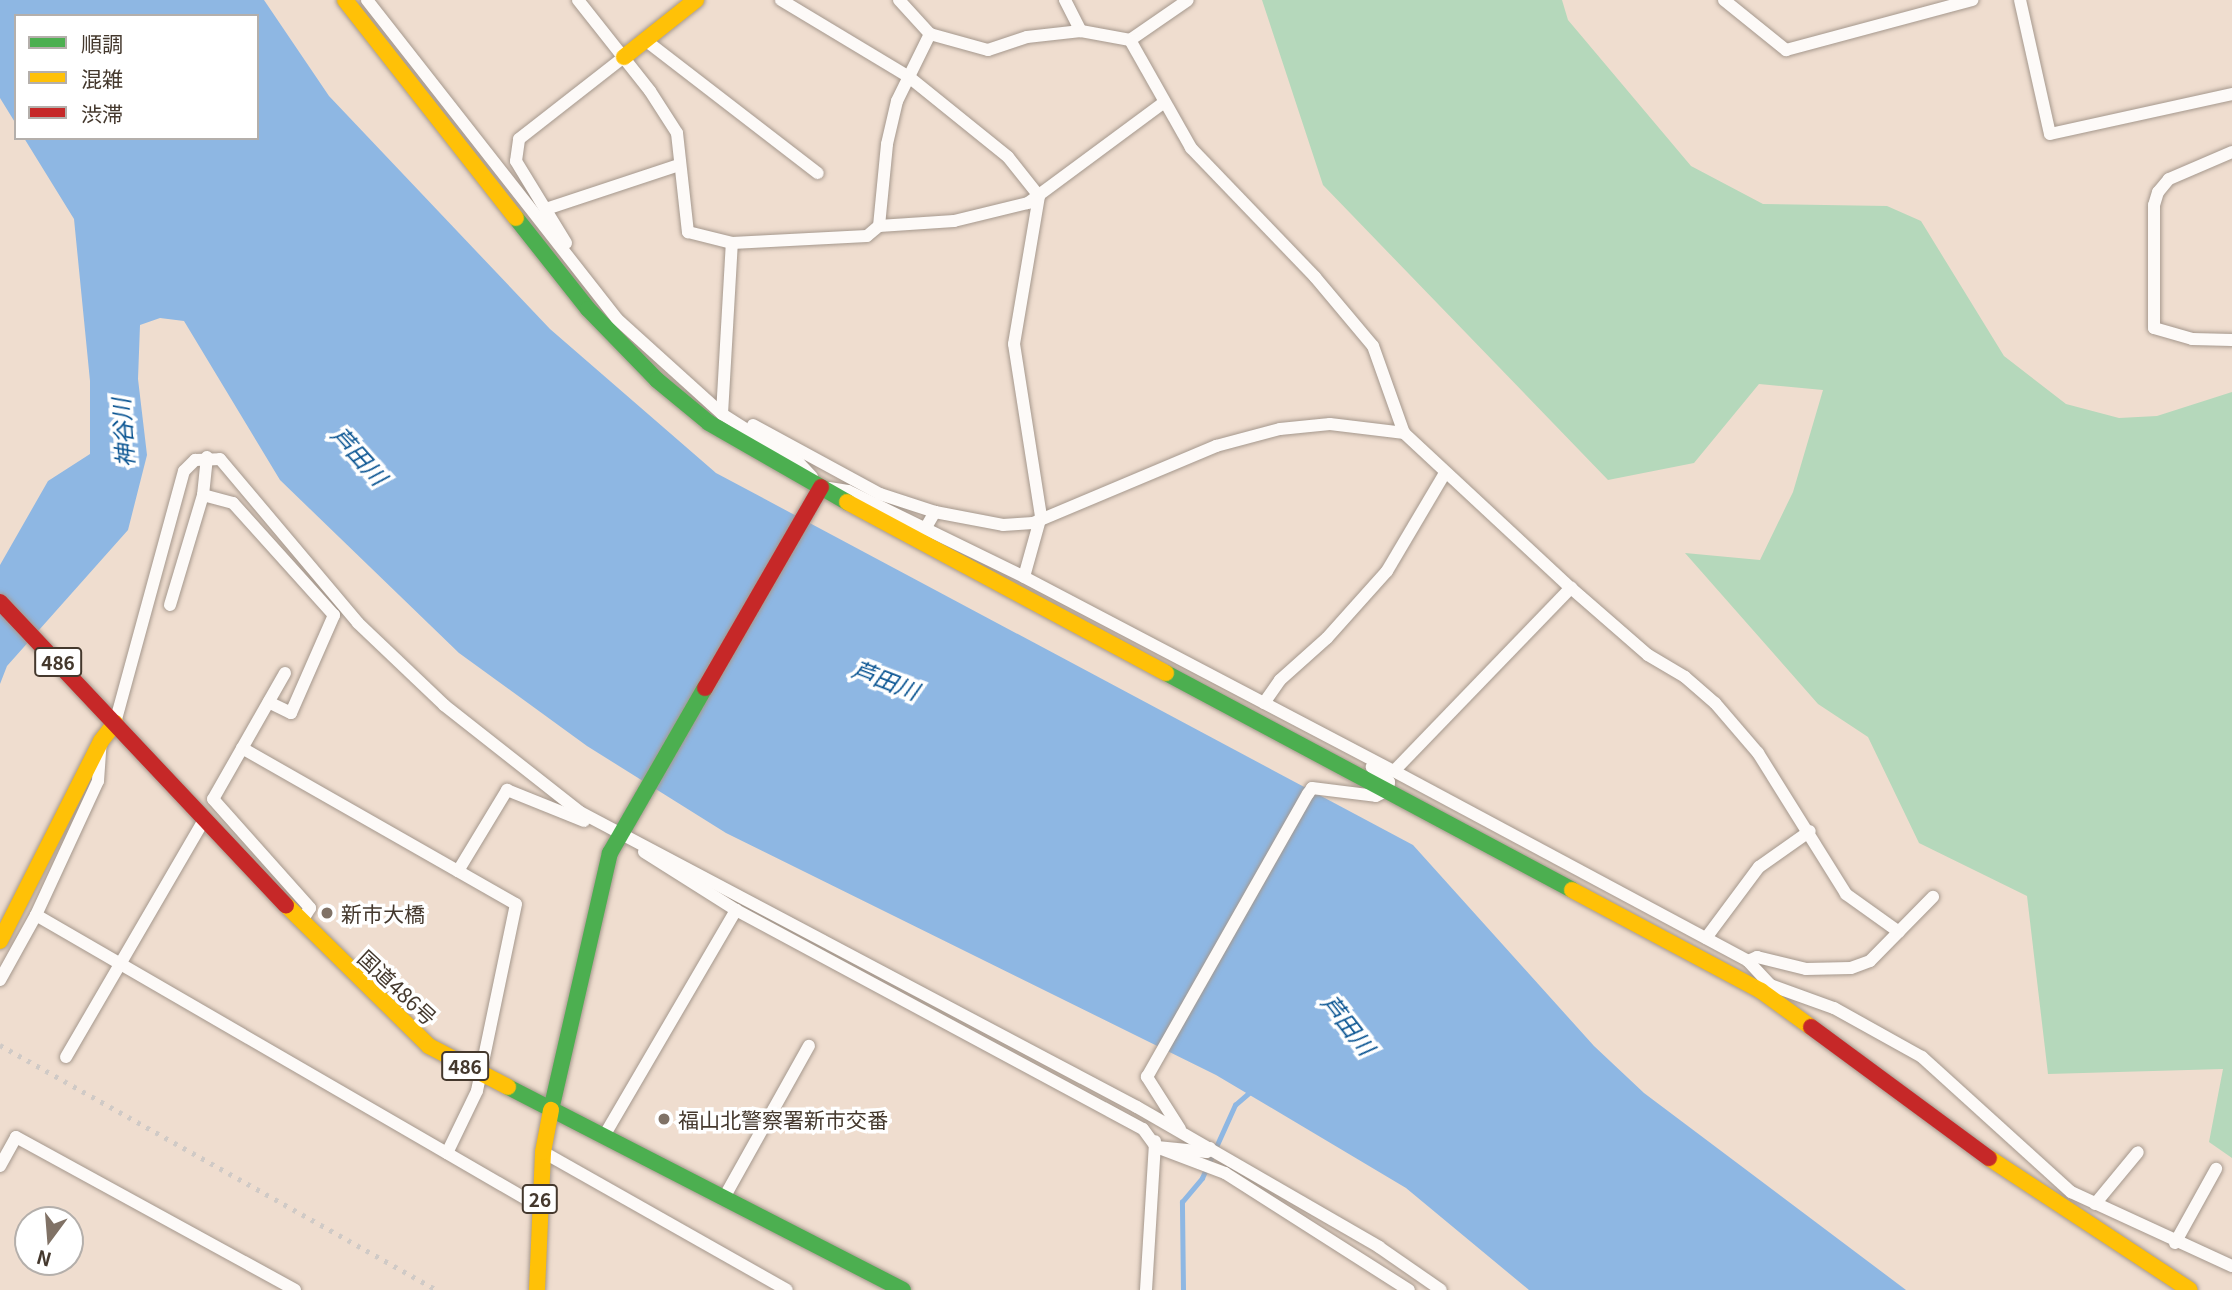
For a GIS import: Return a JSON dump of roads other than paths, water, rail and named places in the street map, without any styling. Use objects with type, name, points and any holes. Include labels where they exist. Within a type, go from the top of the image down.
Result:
[{"type":"main road","points":[[345,0],[588,309],[648,372],[709,423],[821,487],[1388,790],[1766,988],[2035,1191],[2190,1290]]},
{"type":"main road","points":[[624,57],[696,0]]},
{"type":"main road","points":[[551,1110],[610,853],[821,487]]},
{"type":"main road","name":"国道486号","points":[[0,602],[386,1008],[429,1046],[481,1075],[725,1196],[903,1290]]},
{"type":"main road","points":[[0,941],[101,741],[116,723]]},
{"type":"main road","name":"26","points":[[537,1290],[543,1152],[551,1110]]},
{"type":"street","points":[[367,0],[617,319],[722,411],[799,463],[821,487],[848,491],[1024,577],[1264,702],[1748,961],[1766,988],[1835,1008],[1922,1057],[2071,1192],[2175,1243],[2232,1266]]},
{"type":"street","points":[[578,0],[624,57],[677,132],[688,232],[732,243],[867,236],[879,226],[954,221],[1028,203],[1163,103]]},
{"type":"street","points":[[781,0],[909,77],[1008,157],[1039,196],[1014,344],[1041,516],[1024,577]]},
{"type":"street","points":[[899,0],[930,34],[988,50],[1027,37],[1081,30],[1130,40],[1188,0]]},
{"type":"street","points":[[1065,0],[1081,30]]},
{"type":"street","points":[[1724,0],[1786,50],[1972,0]]},
{"type":"street","points":[[2021,0],[2050,134],[2232,94]]},
{"type":"street","points":[[879,226],[887,144],[897,101],[930,34]]},
{"type":"street","points":[[645,40],[818,173]]},
{"type":"street","points":[[1130,40],[1163,103],[1191,148],[1315,277],[1373,346],[1404,433],[1571,588],[1648,655],[1685,677],[1715,703],[1758,752],[1810,831],[1846,894],[1899,932]]},
{"type":"street","points":[[573,262],[575,258],[516,161],[520,139],[624,57]]},
{"type":"street","points":[[2232,152],[2169,179],[2158,192],[2154,205],[2154,328],[2192,339],[2232,340]]},
{"type":"street","points":[[546,209],[679,165]]},
{"type":"street","points":[[722,411],[732,243]]},
{"type":"street","points":[[722,411],[880,494],[935,512],[1003,525],[1033,523],[1041,516],[1216,446],[1280,429],[1330,424],[1404,433]]},
{"type":"street","points":[[170,605],[203,495],[207,457]]},
{"type":"street","points":[[116,723],[184,471],[195,460],[207,457],[220,459],[358,623],[444,705],[504,756],[603,824],[1138,1107],[1379,1247],[1441,1290]]},
{"type":"street","points":[[1264,702],[1280,680],[1327,638],[1387,571],[1445,472]]},
{"type":"street","points":[[203,495],[233,503],[334,615],[291,713],[268,702]]},
{"type":"street","points":[[925,529],[935,512]]},
{"type":"street","points":[[1394,771],[1571,588]]},
{"type":"street","points":[[285,673],[213,799],[310,908],[302,921]]},
{"type":"street","points":[[0,980],[36,915],[98,781],[101,741]]},
{"type":"street","points":[[1182,1132],[1147,1077],[1307,794],[1312,788],[1376,796],[1388,790],[1382,772],[1335,747],[1337,741]]},
{"type":"street","points":[[242,748],[516,904],[481,1075],[447,1153]]},
{"type":"street","points":[[458,871],[507,790],[600,827],[603,824]]},
{"type":"street","points":[[66,1057],[205,818]]},
{"type":"street","points":[[1706,938],[1759,867],[1810,831]]},
{"type":"street","points":[[622,835],[662,867],[736,910],[1143,1129],[1156,1147],[1225,1173],[1409,1290]]},
{"type":"street","points":[[1748,961],[1757,957],[1806,969],[1851,968],[1870,961],[1933,897]]},
{"type":"street","points":[[604,1136],[736,910]]},
{"type":"street","points":[[36,915],[540,1207]]},
{"type":"street","points":[[725,1196],[809,1046]]},
{"type":"street","points":[[1138,1107],[1153,1130],[1156,1147],[1146,1290]]},
{"type":"street","points":[[0,1166],[16,1137],[295,1290]]},
{"type":"street","points":[[1156,1147],[1172,1145],[1207,1152],[1210,1148]]},
{"type":"street","points":[[543,1152],[788,1290]]},
{"type":"street","points":[[2095,1204],[2138,1152]]},
{"type":"street","points":[[2175,1243],[2216,1169]]},
{"type":"water","points":[[0,0],[264,0],[329,96],[550,329],[716,473],[1413,845],[1594,1046],[1644,1093],[1906,1290],[1529,1290],[1406,1188],[1216,1075],[726,833],[587,746],[459,653],[280,480],[184,321],[160,318],[140,325],[138,379],[147,455],[128,530],[7,666],[0,684],[0,565],[48,481],[90,454],[90,381],[74,219],[25,140],[259,140],[259,14],[14,14],[14,121],[0,98]]},
{"type":"waterway","points":[[1183,1290],[1182,1202],[1202,1178],[1235,1105],[1250,1092]]},
{"type":"railway","points":[[0,1045],[437,1290]]},
{"type":"place","name":"新市大橋","points":[[327,913]]},
{"type":"place","name":"福山北警察署新市交番","points":[[664,1119]]},
{"type":"water label","name":"神谷川","points":[[122,433]]},
{"type":"water label","name":"芦田川","points":[[360,455]]},
{"type":"water label","name":"芦田川","points":[[886,679]]},
{"type":"water label","name":"芦田川","points":[[1349,1024]]}]
